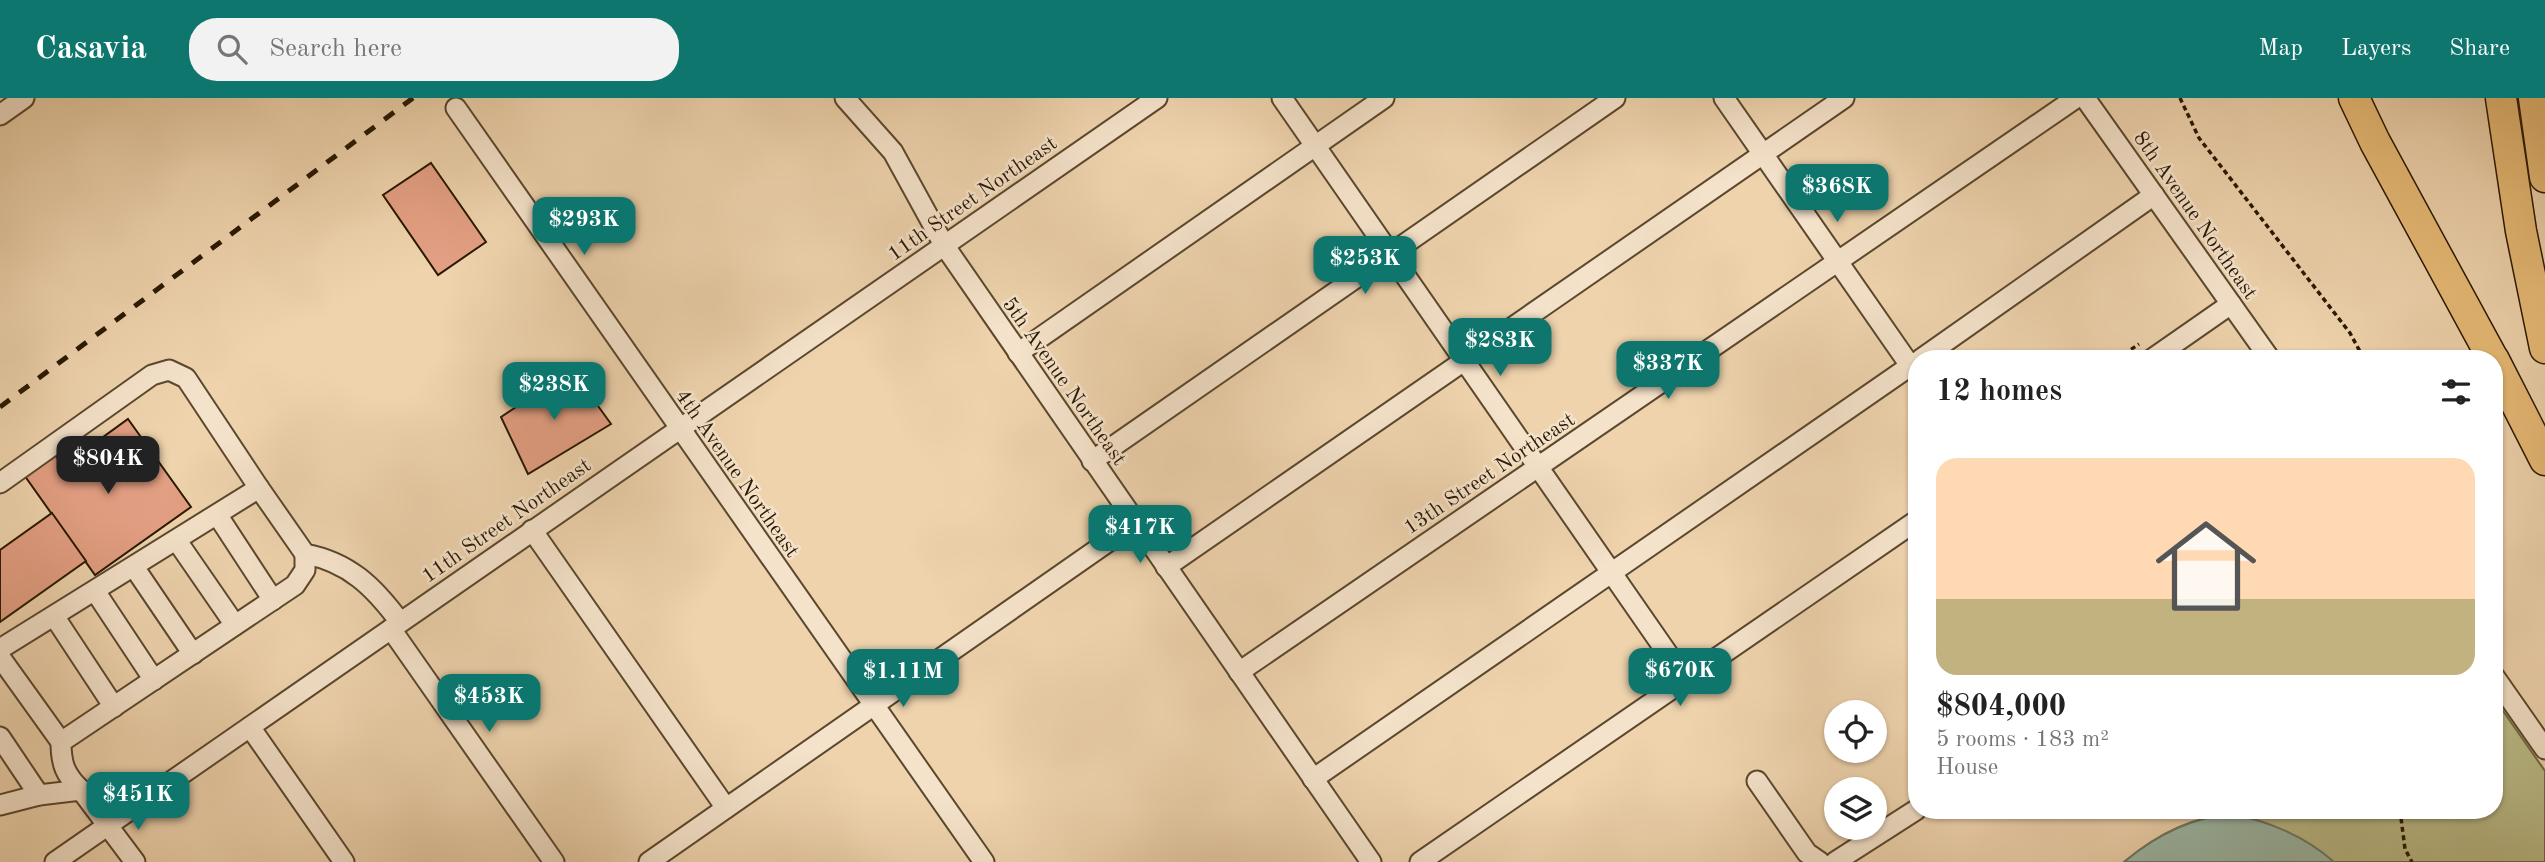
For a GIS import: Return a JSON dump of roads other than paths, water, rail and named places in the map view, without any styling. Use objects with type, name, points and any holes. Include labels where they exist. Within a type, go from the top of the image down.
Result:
[{"type":"highway","points":[[2354,98],[2375,142],[2488,350]]},
{"type":"highway","points":[[2501,98],[2521,231],[2545,348]]},
{"type":"highway","points":[[2534,98],[2545,177]]},
{"type":"highway","points":[[2503,378],[2545,460]]},
{"type":"street","points":[[0,115],[23,98]]},
{"type":"street","name":"5th Avenue Northeast","points":[[845,98],[894,152],[944,245],[1371,862]]},
{"type":"street","name":"11th Street Northeast","points":[[55,862],[1157,98]]},
{"type":"street","points":[[1282,98],[1686,680]]},
{"type":"street","points":[[1018,354],[1384,98]]},
{"type":"street","points":[[1093,461],[1615,98]]},
{"type":"street","points":[[1724,98],[1837,260],[1908,354]]},
{"type":"street","points":[[1166,567],[1844,98]]},
{"type":"street","name":"13th Street Northeast","points":[[1239,671],[2076,98]]},
{"type":"street","name":"8th Avenue Northeast","points":[[2085,98],[2264,350]]},
{"type":"street","name":"4th Avenue Northeast","points":[[456,108],[984,862]]},
{"type":"street","points":[[1937,350],[2154,195]]},
{"type":"street","points":[[2165,350],[2231,304]]},
{"type":"street","points":[[0,483],[152,375],[169,370],[186,378],[305,554],[305,570],[296,585],[61,742]]},
{"type":"street","points":[[1313,779],[1908,370]]},
{"type":"street","points":[[0,649],[218,516],[259,488]]},
{"type":"street","points":[[218,516],[273,600]]},
{"type":"street","points":[[649,862],[1135,523]]},
{"type":"street","points":[[1420,862],[1908,527]]},
{"type":"street","points":[[532,530],[726,808]]},
{"type":"street","points":[[177,541],[235,625]]},
{"type":"street","points":[[305,554],[329,559],[354,571],[380,595],[395,626],[554,862]]},
{"type":"street","points":[[134,567],[193,654]]},
{"type":"street","points":[[95,591],[154,680]]},
{"type":"street","points":[[54,616],[114,707]]},
{"type":"street","points":[[0,657],[61,742],[61,760],[67,776],[109,825],[135,862]]},
{"type":"street","points":[[2503,689],[2545,749]]},
{"type":"street","points":[[250,727],[344,862]]},
{"type":"street","points":[[0,737],[39,795]]},
{"type":"street","points":[[1757,781],[1807,853],[1820,862]]},
{"type":"street","points":[[0,805],[39,795],[81,790]]},
{"type":"street","points":[[1835,862],[1908,815]]},
{"type":"railway","points":[[0,407],[413,98]]}]
